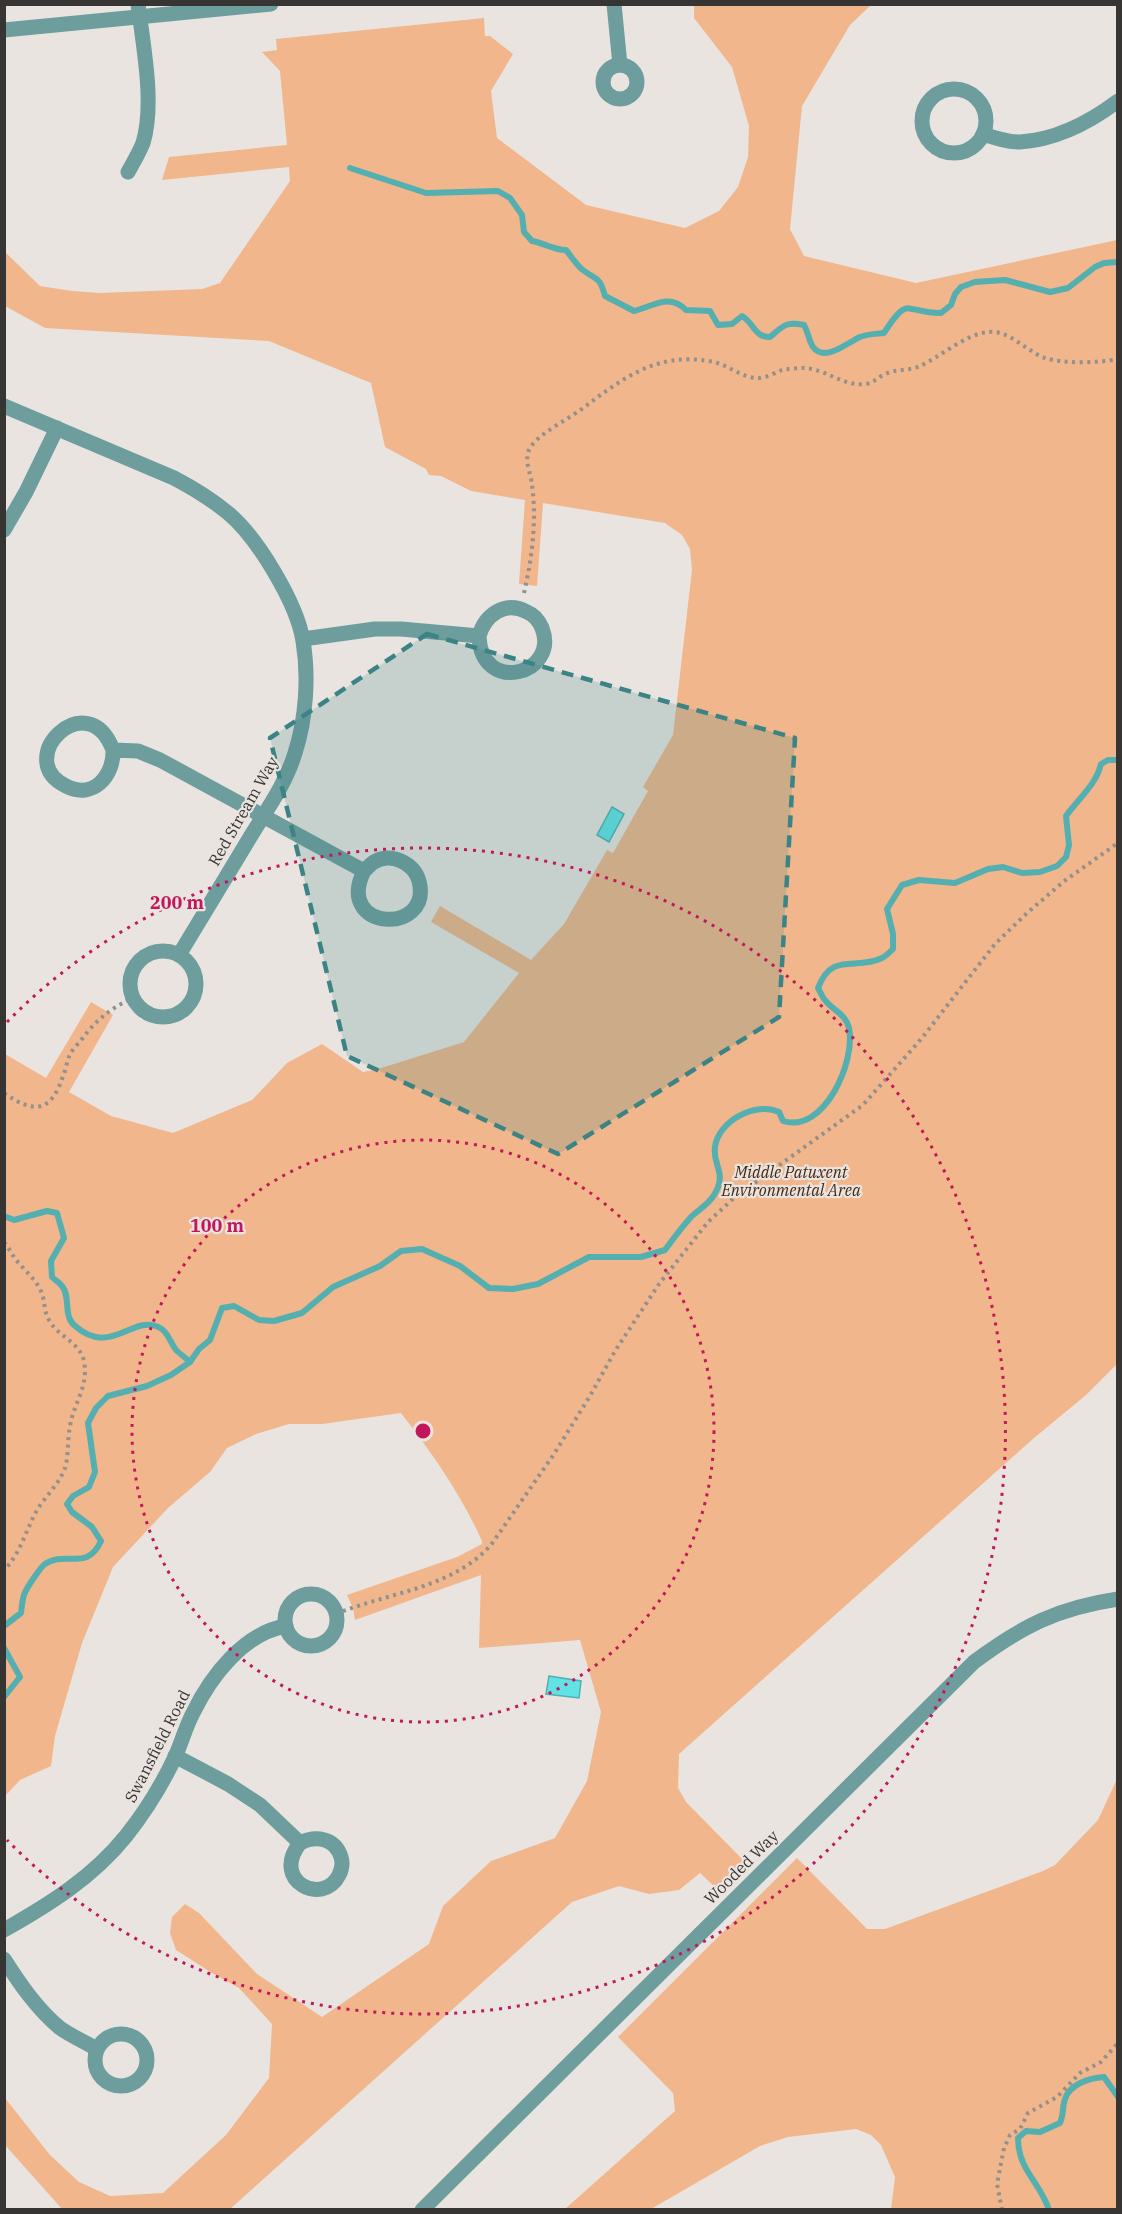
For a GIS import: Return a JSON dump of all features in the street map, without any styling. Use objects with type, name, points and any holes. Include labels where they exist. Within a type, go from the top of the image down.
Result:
[{"type":"street","points":[[4,30],[139,11],[271,4]]},
{"type":"street","points":[[614,4],[620,65]]},
{"type":"street","points":[[128,172],[142,145],[147,127],[148,104],[139,11]]},
{"type":"street","points":[[944,90],[964,91],[980,102],[985,113],[986,122],[983,134],[975,145],[966,151],[956,153],[942,150],[926,137],[922,124],[923,112],[928,103],[944,90]]},
{"type":"street","points":[[983,134],[1019,142],[1045,137],[1068,130],[1100,114],[1118,101]]},
{"type":"street","name":"Red Stream Way","points":[[4,406],[174,478],[228,513],[247,532],[278,578],[290,602],[303,639],[305,684],[303,719],[295,754],[281,787],[179,955]]},
{"type":"street","points":[[4,530],[26,492],[57,428]]},
{"type":"street","points":[[510,607],[521,609],[532,614],[540,623],[544,634],[542,655],[535,664],[521,672],[510,673],[498,670],[483,657],[479,647],[479,636],[489,616],[498,610],[510,607]]},
{"type":"street","points":[[303,639],[375,629],[479,636]]},
{"type":"street","points":[[80,723],[102,731],[109,739],[113,750],[114,763],[109,774],[99,784],[88,789],[77,790],[58,782],[47,760],[48,749],[55,735],[65,727],[80,723]]},
{"type":"street","points":[[113,750],[138,751],[160,760],[364,871]]},
{"type":"street","points":[[384,858],[403,862],[414,871],[419,880],[418,902],[413,910],[405,917],[393,921],[380,920],[369,914],[362,906],[358,892],[358,881],[364,871],[374,862],[384,858]]},
{"type":"street","points":[[159,951],[179,955],[190,964],[196,975],[197,986],[193,1000],[184,1011],[170,1018],[157,1018],[145,1013],[132,998],[129,987],[131,974],[138,962],[148,954],[159,951]]},
{"type":"street","points":[[305,1594],[316,1594],[325,1598],[332,1605],[336,1614],[337,1624],[333,1633],[326,1641],[317,1645],[307,1645],[297,1641],[290,1635],[286,1626],[289,1606],[305,1594]]},
{"type":"street","name":"Wooded Way","points":[[422,2210],[974,1662],[1000,1642],[1031,1624],[1065,1610],[1118,1599]]},
{"type":"street","name":"Swansfield Road","points":[[4,1930],[50,1904],[83,1880],[103,1861],[142,1815],[175,1756],[193,1714],[221,1669],[256,1636],[272,1628],[286,1626]]},
{"type":"street","points":[[175,1756],[228,1784],[260,1805],[300,1843]]},
{"type":"street","points":[[4,1959],[41,2010],[61,2029],[97,2049]]},
{"type":"path","points":[[521,609],[529,571],[536,513],[527,460],[529,450],[535,441],[546,433],[624,378],[643,368],[664,361],[690,359],[711,361],[757,378],[784,370],[804,368],[823,371],[848,383],[861,384],[877,380],[883,374],[919,366],[986,332],[1000,332],[1047,359],[1080,362],[1118,359]]},
{"type":"path","points":[[336,1614],[434,1583],[479,1559],[554,1454],[591,1396],[615,1351],[659,1284],[708,1222],[735,1197],[862,1105],[922,1038],[995,945],[1063,882],[1118,843]]},
{"type":"path","points":[[4,1093],[22,1105],[35,1107],[49,1104],[56,1094],[70,1053],[99,1018],[112,1008],[132,998]]},
{"type":"path","points":[[4,1242],[36,1282],[42,1293],[48,1320],[60,1334],[75,1343],[83,1358],[85,1375],[81,1398],[70,1425],[66,1466],[59,1480],[47,1493],[34,1515],[24,1541],[4,1570]]},
{"type":"path","points":[[1002,2210],[997,2184],[1004,2148],[1010,2135],[1020,2129],[1028,2113],[1057,2097],[1080,2073],[1101,2062],[1118,2043]]},
{"type":"highlighted area","points":[[427,634],[795,738],[779,1017],[558,1154],[347,1056],[270,738]]},
{"type":"green space","name":"Middle Patuxent Environmental Area","points":[[694,5],[871,5],[850,25],[802,106],[790,229],[804,256],[916,283],[1117,240],[1117,1364],[1086,1395],[1034,1438],[679,1754],[678,1788],[686,1802],[744,1861],[716,1888],[700,1873],[679,1890],[649,1894],[619,1886],[572,1902],[230,2209],[62,2209],[5,2145],[5,2098],[50,2155],[79,2182],[110,2196],[163,2193],[226,2135],[269,2078],[272,2024],[239,1988],[176,1950],[170,1933],[172,1917],[185,1904],[199,1913],[257,1974],[322,2017],[429,1944],[443,1906],[491,1861],[555,1838],[587,1781],[601,1712],[580,1640],[479,1648],[481,1575],[355,1620],[347,1595],[457,1557],[482,1544],[482,1541],[445,1474],[401,1413],[322,1424],[289,1424],[256,1434],[227,1448],[210,1472],[168,1508],[113,1567],[82,1643],[55,1736],[51,1766],[20,1780],[7,1794],[5,1793],[5,1054],[46,1078],[91,1002],[113,1015],[69,1092],[111,1116],[173,1133],[252,1100],[287,1063],[322,1044],[363,1072],[464,1042],[519,973],[431,922],[440,906],[531,960],[564,924],[607,850],[613,853],[648,791],[643,787],[673,735],[692,570],[690,549],[682,535],[665,523],[543,503],[537,586],[519,584],[525,500],[471,491],[441,476],[429,475],[426,469],[385,447],[371,383],[269,341],[45,328],[5,306],[5,252],[40,286],[72,291],[100,293],[202,289],[220,283],[290,181],[289,167],[162,180],[169,157],[287,145],[280,71],[262,52],[277,50],[276,39],[484,18],[485,36],[490,36],[513,54],[491,91],[497,138],[586,205],[685,228],[719,211],[738,187],[748,157],[749,126],[732,67],[694,18]]},
{"type":"green space","points":[[1117,1779],[1117,2209],[891,2209],[895,2177],[881,2145],[871,2135],[856,2129],[788,2137],[760,2146],[651,2209],[565,2209],[675,2111],[673,2093],[618,2037],[797,1858],[867,1929],[885,1929],[1055,1865],[1098,1820]]},
{"type":"water","points":[[612,807],[624,814],[609,842],[597,835]]},
{"type":"water","points":[[549,1676],[581,1681],[579,1698],[546,1694]]},
{"type":"waterway","points":[[350,168],[426,193],[498,191],[510,198],[522,215],[524,232],[532,241],[566,250],[581,269],[599,281],[605,296],[634,311],[661,302],[674,302],[686,310],[710,311],[718,325],[732,324],[742,316],[757,332],[770,337],[785,325],[804,325],[813,347],[824,353],[836,350],[863,336],[884,333],[898,313],[908,308],[941,313],[951,305],[955,294],[961,287],[975,282],[1005,280],[1050,292],[1068,288],[1095,267],[1104,263],[1118,262]]},
{"type":"waterway","points":[[4,1626],[21,1613],[25,1592],[45,1564],[53,1560],[89,1556],[101,1541],[92,1527],[72,1512],[67,1504],[73,1496],[89,1487],[95,1472],[88,1423],[96,1408],[108,1396],[147,1386],[171,1375],[190,1362],[199,1349],[210,1340],[222,1308],[234,1306],[259,1320],[274,1321],[302,1313],[333,1287],[380,1266],[401,1251],[422,1249],[460,1266],[489,1288],[513,1289],[538,1284],[589,1257],[641,1257],[665,1250],[680,1229],[712,1198],[718,1187],[720,1175],[715,1147],[723,1129],[749,1111],[760,1109],[779,1112],[783,1121],[798,1122],[812,1116],[824,1106],[834,1091],[848,1058],[849,1028],[845,1019],[828,1004],[818,988],[830,970],[837,966],[872,962],[893,949],[893,934],[887,909],[902,885],[919,880],[955,883],[988,869],[1003,867],[1022,873],[1040,872],[1057,866],[1066,857],[1069,845],[1066,816],[1091,785],[1101,764],[1108,760],[1118,760]]},
{"type":"waterway","points":[[4,1216],[14,1220],[47,1211],[57,1213],[64,1238],[51,1261],[52,1277],[65,1290],[69,1316],[74,1325],[87,1334],[98,1337],[109,1337],[147,1325],[156,1326],[163,1330],[176,1350],[190,1362]]},
{"type":"waterway","points":[[4,1648],[20,1677],[4,1697]]},
{"type":"waterway","points":[[1049,2210],[1025,2167],[1018,2138],[1026,2131],[1040,2132],[1060,2123],[1067,2094],[1081,2083],[1104,2077],[1118,2097]]}]
